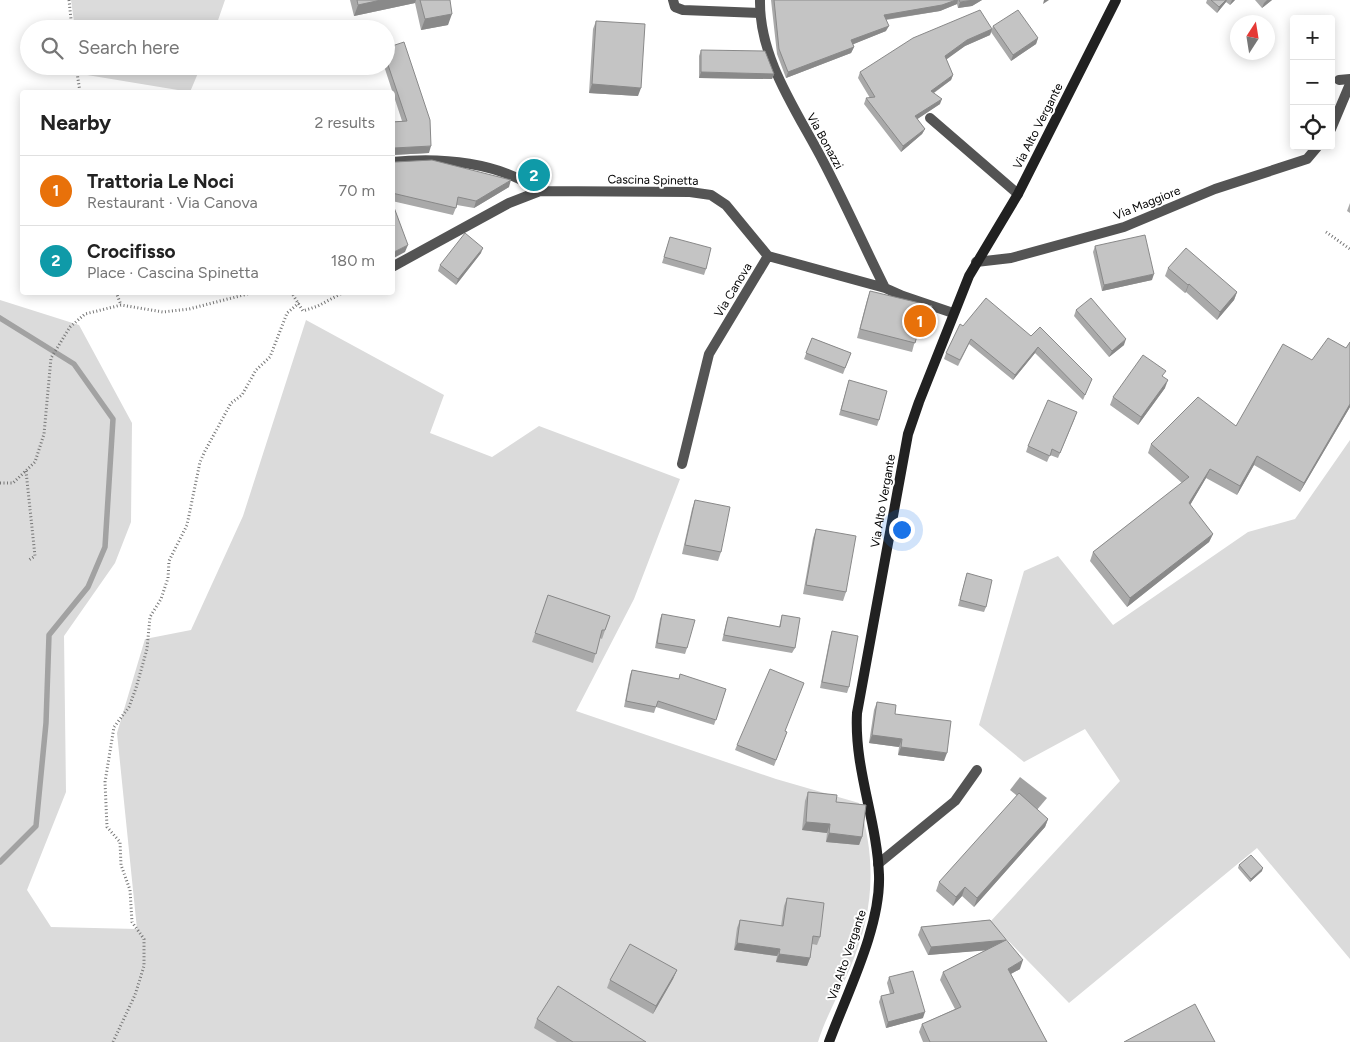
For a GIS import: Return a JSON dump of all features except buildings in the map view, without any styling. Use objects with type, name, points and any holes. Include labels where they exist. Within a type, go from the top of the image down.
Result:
[{"type":"main road","name":"Via Alto Vergante","points":[[829,1042],[872,929],[878,901],[878,864],[859,760],[856,738],[857,713],[908,434],[953,313],[1018,194],[1116,0]]},
{"type":"street","points":[[673,0],[675,7],[683,10],[760,13]]},
{"type":"street","name":"Via Bonazzi","points":[[760,0],[760,13],[768,47],[788,99],[823,161],[885,288]]},
{"type":"street","points":[[1339,80],[1350,79]]},
{"type":"street","points":[[1335,120],[1350,84]]},
{"type":"street","points":[[930,118],[1018,194]]},
{"type":"street","name":"Via Maggiore","points":[[981,260],[1011,258],[1124,227],[1214,185],[1307,159],[1315,150]]},
{"type":"street","points":[[395,162],[442,159],[488,168],[523,178],[540,191]]},
{"type":"street","name":"Cascina Spinetta","points":[[395,265],[509,203],[540,191],[690,192],[712,195],[726,205],[768,256]]},
{"type":"street","name":"Via Canova","points":[[682,464],[710,354],[768,256],[885,288],[953,313]]},
{"type":"street","points":[[878,864],[955,801],[977,770]]},
{"type":"path","points":[[69,0],[71,20]]},
{"type":"path","points":[[77,75],[80,90]]},
{"type":"path","points":[[1326,232],[1350,249]]},
{"type":"path","points":[[117,295],[121,305]]},
{"type":"path","points":[[0,483],[13,483],[35,462],[44,434],[51,358],[70,327],[85,314],[121,305],[163,312],[189,308],[243,295]]},
{"type":"path","points":[[294,295],[300,302],[303,311],[318,306],[338,295]]},
{"type":"path","points":[[113,1042],[134,995],[144,966],[144,939],[132,922],[130,890],[121,865],[120,842],[106,827],[105,782],[114,727],[129,708],[136,688],[147,649],[150,617],[161,599],[170,561],[187,526],[200,462],[231,403],[242,395],[256,370],[270,357],[287,313],[300,302]]},
{"type":"path","points":[[26,471],[36,556],[29,560]]},
{"type":"shaded area","points":[[71,0],[225,0],[218,20],[74,20]]},
{"type":"shaded area","points":[[87,75],[197,75],[191,90],[178,90]]},
{"type":"shaded area","points":[[0,300],[79,325],[132,423],[131,522],[115,563],[64,636],[66,792],[27,890],[51,927],[137,929],[117,733],[145,639],[191,630],[243,516],[306,320],[444,395],[430,433],[492,457],[539,426],[680,479],[634,599],[576,711],[776,779],[859,803],[869,845],[870,886],[868,906],[858,947],[818,1042],[0,1042]]},
{"type":"shaded area","points":[[1350,440],[1350,959],[1257,848],[1069,1003],[990,922],[1120,781],[1085,729],[1024,762],[979,725],[1024,571],[1058,556],[1113,625],[1248,532],[1295,519]]},
{"type":"shaded area","points":[[1020,777],[1047,798],[1036,811],[1010,790]]},
{"type":"waterway","points":[[0,318],[74,364],[113,419],[105,547],[88,587],[49,635],[46,723],[36,826],[0,862]]},
{"type":"place","name":"Crocifisso","points":[[534,175]]},
{"type":"place","name":"Trattoria Le Noci","points":[[920,321]]}]
